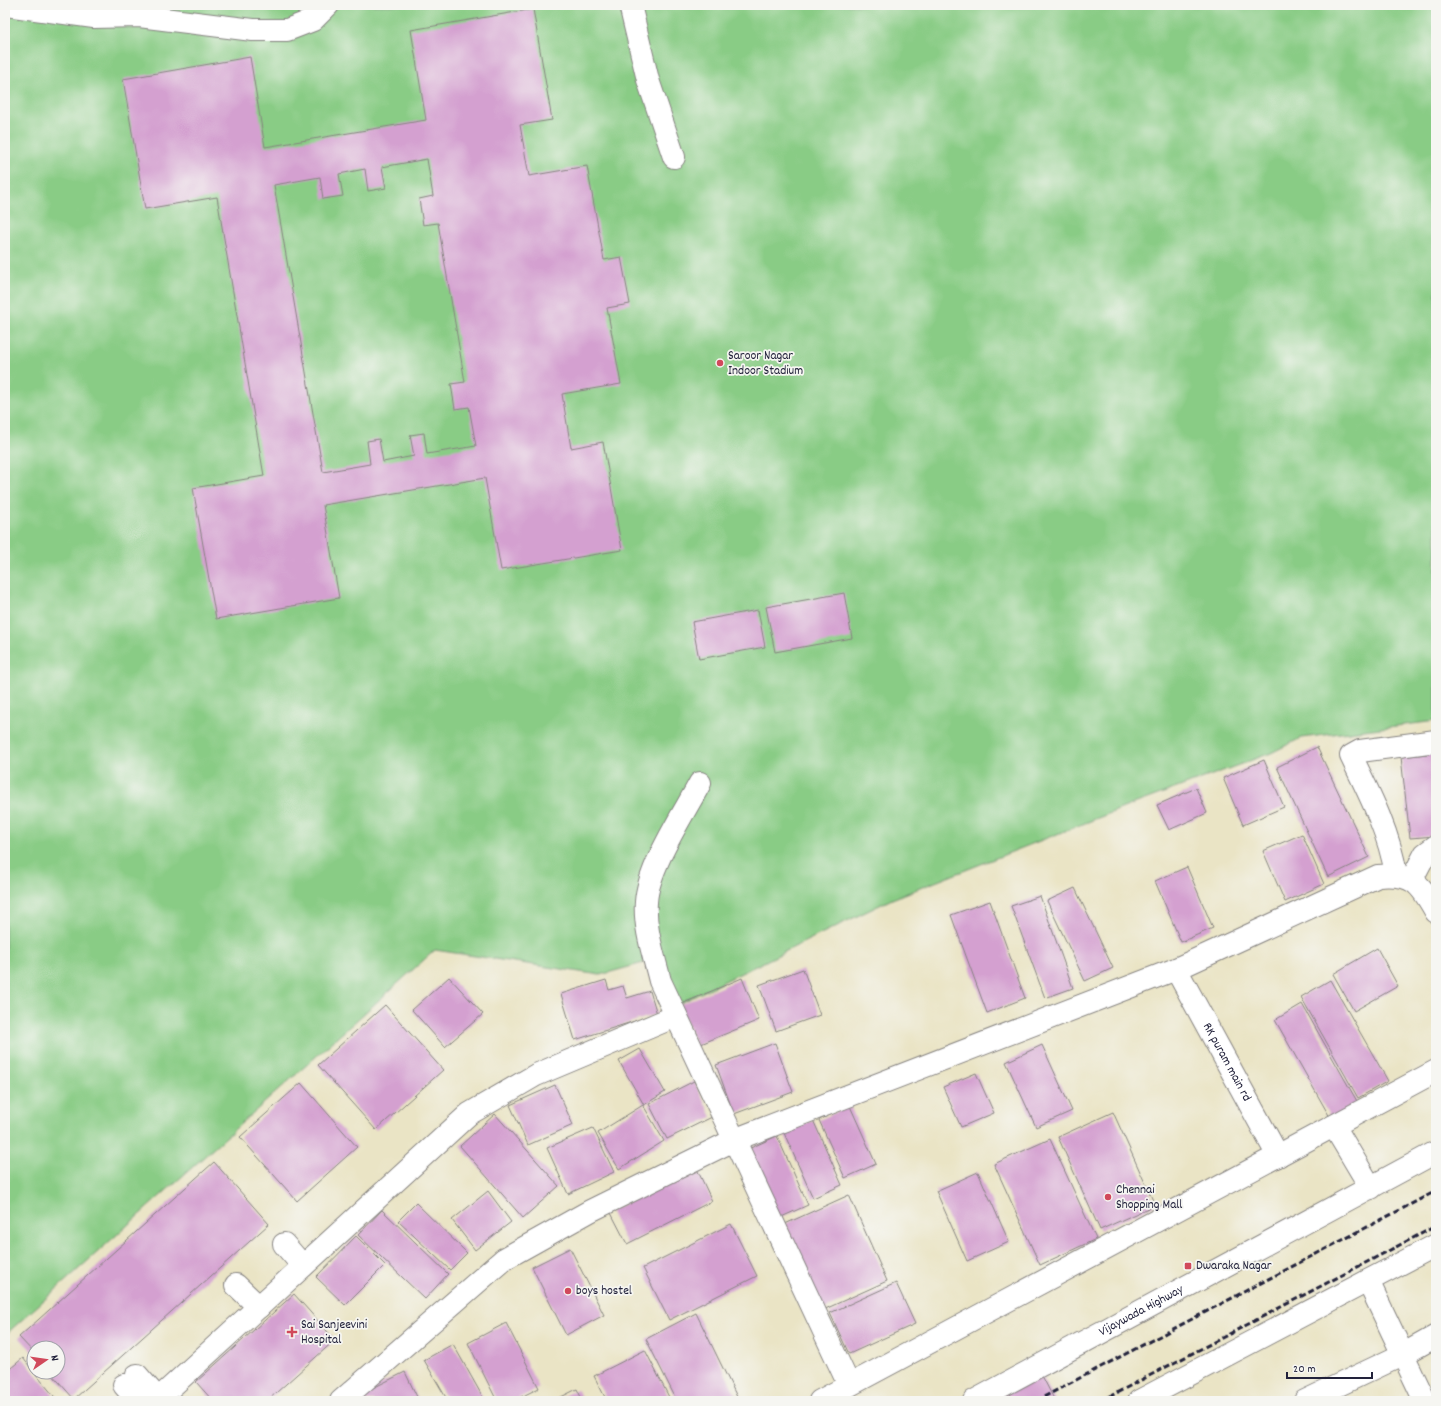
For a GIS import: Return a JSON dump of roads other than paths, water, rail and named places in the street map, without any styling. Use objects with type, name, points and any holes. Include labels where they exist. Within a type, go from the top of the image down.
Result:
[{"type":"main road","points":[[6,5],[94,17],[139,16],[253,30],[287,30],[313,20],[328,5]]},
{"type":"main road","points":[[630,5],[648,80],[674,157]]},
{"type":"main road","points":[[1436,742],[1360,751],[1351,756],[1373,802],[1404,877],[1426,894],[1436,912]]},
{"type":"main road","points":[[700,783],[651,875],[646,903],[648,931],[660,981],[849,1385]]},
{"type":"main road","points":[[342,1401],[504,1259],[590,1211],[734,1140],[1176,969],[1378,876],[1404,877],[1425,854],[1436,846]]},
{"type":"main road","name":"RK puram main rd","points":[[1176,969],[1278,1156]]},
{"type":"main road","points":[[131,1380],[160,1398],[469,1114],[536,1075],[676,1016]]},
{"type":"main road","points":[[820,1401],[1436,1071]]},
{"type":"main road","points":[[1334,1126],[1371,1188]]},
{"type":"main road","name":"Vijaywada Highway","points":[[974,1401],[1436,1152]]},
{"type":"main road","points":[[284,1244],[303,1266]]},
{"type":"main road","points":[[1139,1401],[1436,1245]]},
{"type":"main road","points":[[1368,1281],[1425,1401]]},
{"type":"main road","points":[[236,1284],[258,1307]]},
{"type":"main road","points":[[1305,1401],[1404,1354],[1436,1336]]},
{"type":"railway","points":[[1036,1401],[1436,1191]]},
{"type":"railway","points":[[1101,1401],[1436,1226]]},
{"type":"place","name":"Saroor Nagar Indoor Stadium","points":[[720,363]]},
{"type":"place","name":"Chennai Shopping Mall","points":[[1108,1197]]},
{"type":"place","name":"Dwaraka Nagar","points":[[1188,1266]]},
{"type":"place","name":"boys hostel","points":[[568,1291]]},
{"type":"place","name":"Sai Sanjeevini Hospital","points":[[292,1332]]}]
